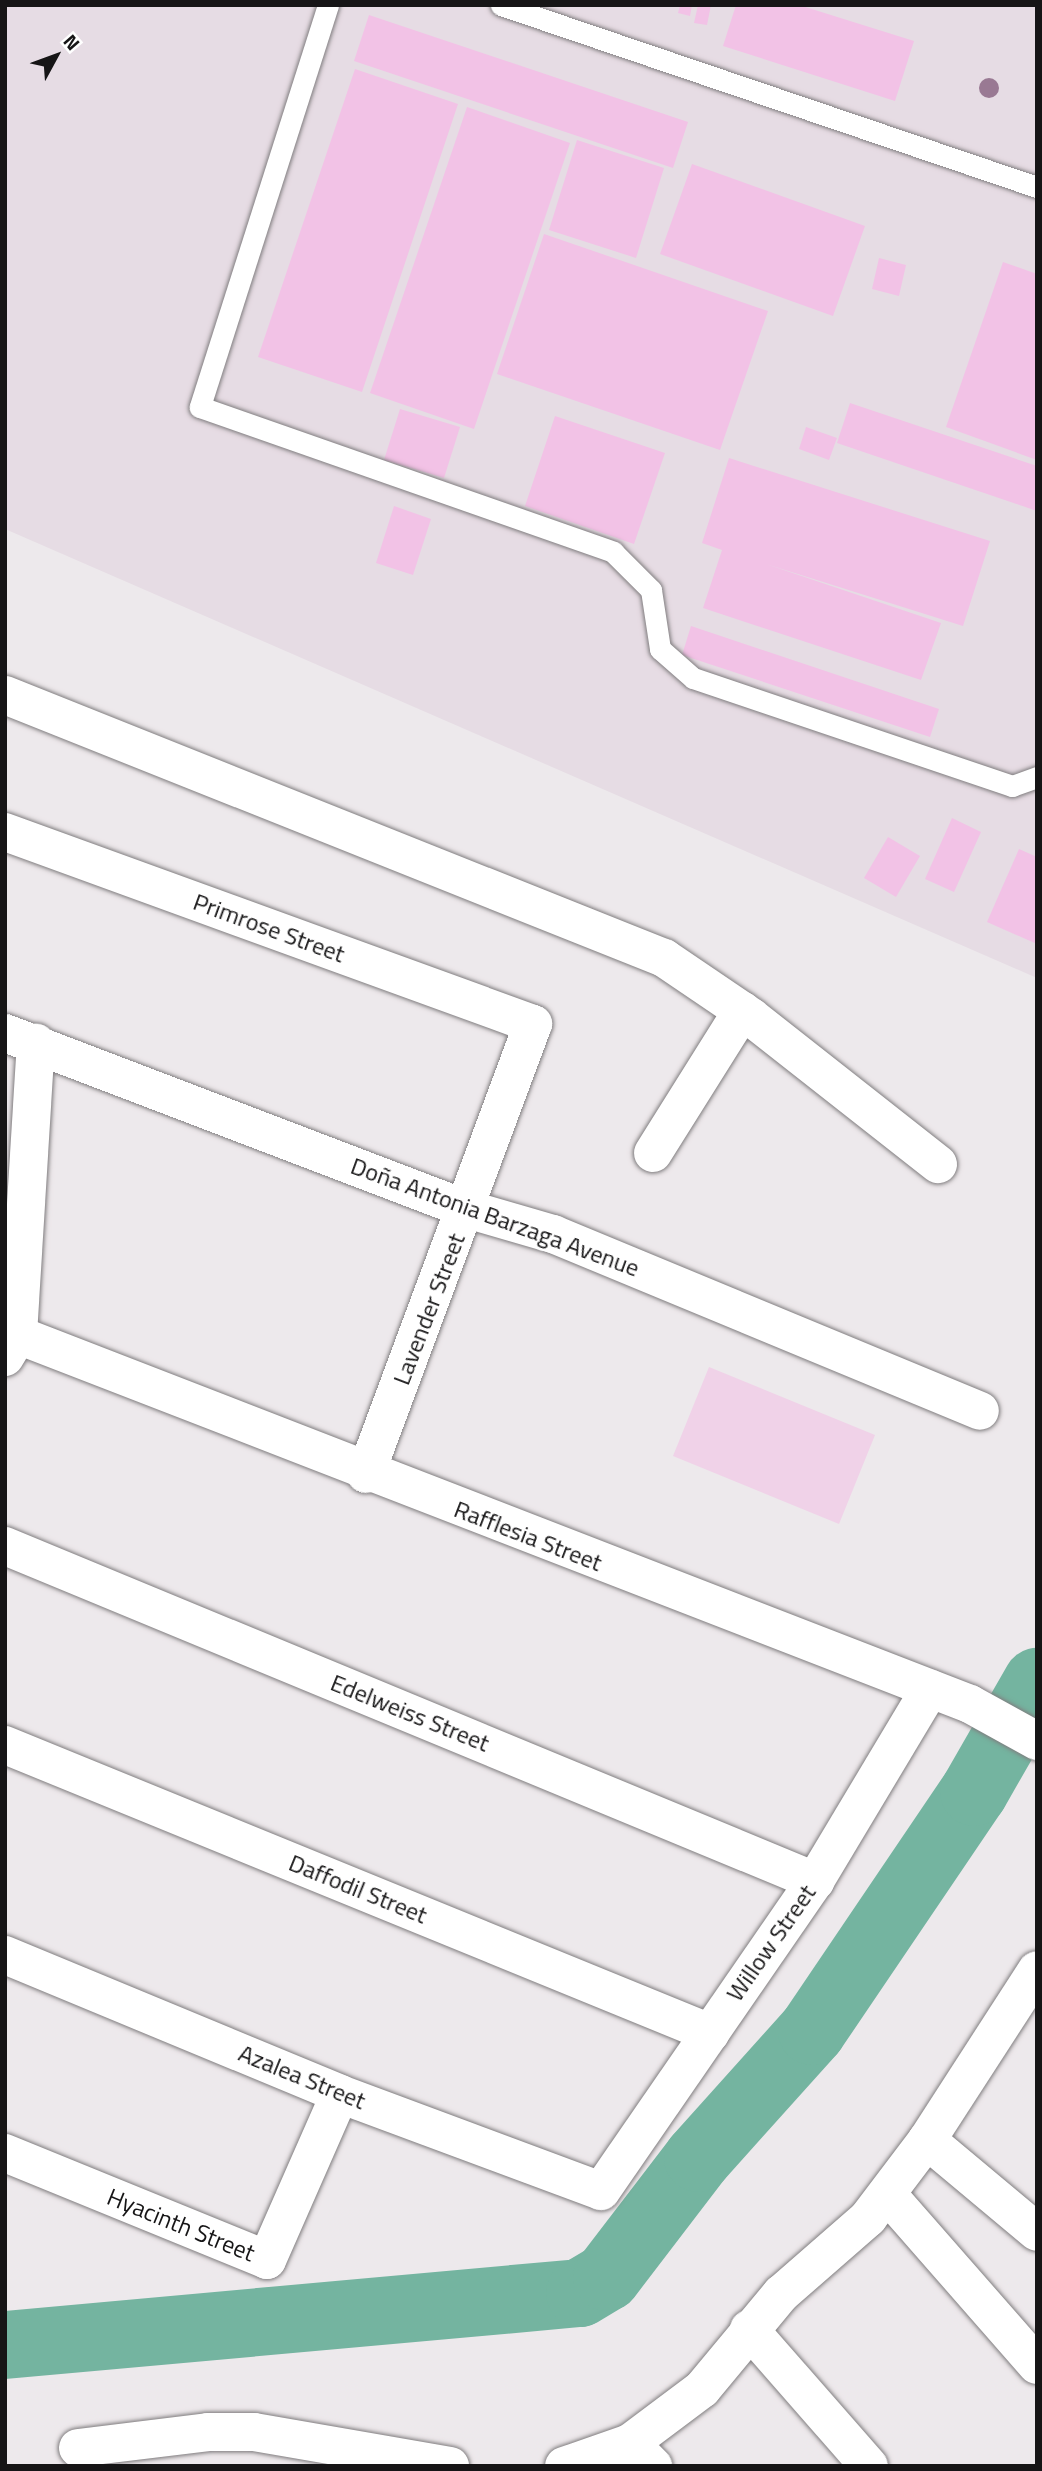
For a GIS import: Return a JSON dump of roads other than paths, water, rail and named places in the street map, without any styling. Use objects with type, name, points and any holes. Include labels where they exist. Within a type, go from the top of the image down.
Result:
[{"type":"street","points":[[5,695],[664,958],[742,1011],[938,1164]]},
{"type":"street","name":"Primrose Street","points":[[5,832],[533,1024]]},
{"type":"street","points":[[653,1153],[742,1011]]},
{"type":"street","name":"Lavender Street","points":[[366,1474],[467,1209],[533,1024]]},
{"type":"street","points":[[11,1346],[20,1038]]},
{"type":"street","name":"Doña Antonia Barzaga Avenue","points":[[20,1038],[467,1209],[553,1234],[980,1411]]},
{"type":"street","name":"Rafflesia Street","points":[[11,1346],[366,1474],[970,1704],[1037,1741]]},
{"type":"street","name":"Edelweiss Street","points":[[5,1546],[815,1881]]},
{"type":"street","name":"Willow Street","points":[[601,2191],[815,1881],[930,1689]]},
{"type":"street","name":"Daffodil Street","points":[[5,1745],[710,2033]]},
{"type":"street","name":"Azalea Street","points":[[5,1955],[340,2094],[601,2191]]},
{"type":"street","points":[[564,2466],[641,2454],[702,2389],[749,2329],[888,2195],[1034,1978]]},
{"type":"street","name":"Hyacinth Street","points":[[5,2153],[267,2260],[340,2094]]},
{"type":"street","points":[[927,2140],[1037,2232]]},
{"type":"street","points":[[888,2195],[1037,2365]]},
{"type":"street","points":[[749,2329],[862,2464]]},
{"type":"street","points":[[85,2457],[208,2432],[254,2432],[450,2466]]},
{"type":"street","points":[[254,2432],[283,2466]]},
{"type":"lane","points":[[328,5],[200,407],[613,552],[651,590],[660,649],[693,678],[1012,786],[1037,777]]},
{"type":"lane","points":[[501,5],[1037,187]]},
{"type":"waterway","points":[[5,2345],[580,2293],[607,2277],[698,2158],[812,2031],[974,1792],[1037,1682]]}]
